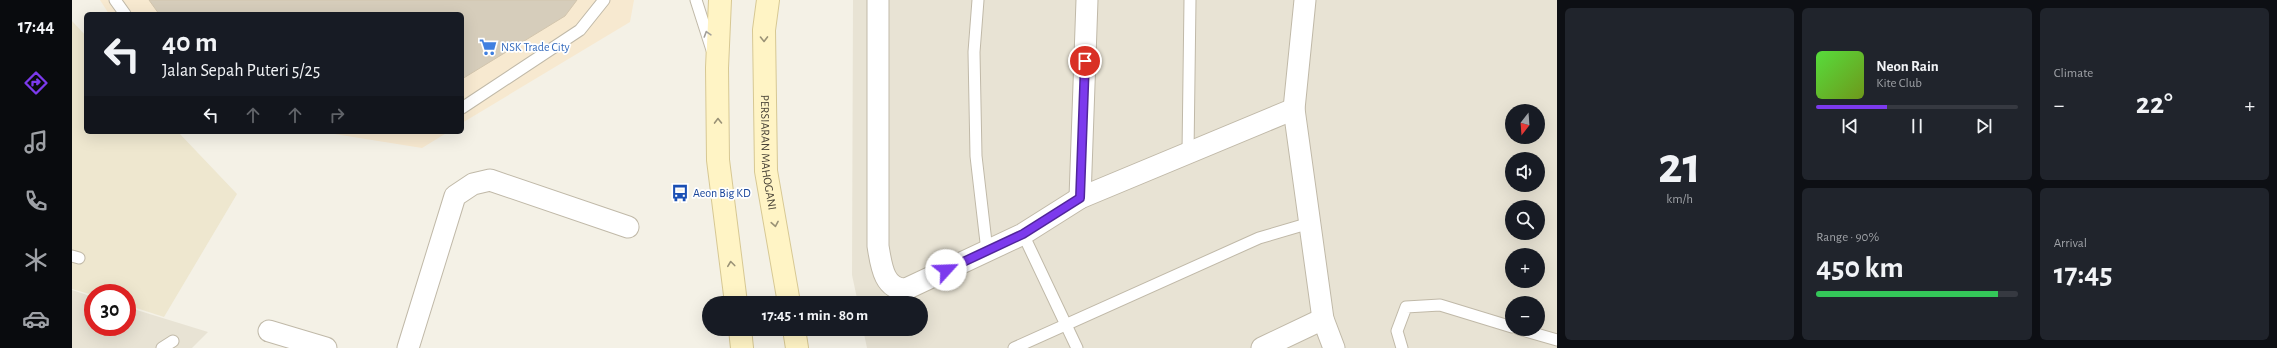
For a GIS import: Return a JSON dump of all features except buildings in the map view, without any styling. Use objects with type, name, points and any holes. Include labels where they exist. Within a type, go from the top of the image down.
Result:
[{"type":"main road","points":[[720,0],[717,68],[718,160],[735,296]]},
{"type":"main road","name":"PERSIARAN MAHOGANI","points":[[768,0],[764,30],[766,171],[788,296]]},
{"type":"main road","points":[[741,336],[742,348]]},
{"type":"main road","points":[[795,336],[797,348]]},
{"type":"street","points":[[878,0],[878,246],[885,276],[893,286],[900,289],[906,289],[1023,234],[1080,198],[1294,109]]},
{"type":"street","points":[[1080,198],[1087,0]]},
{"type":"street","points":[[1305,0],[1294,109],[1323,319],[1334,348]]},
{"type":"street","points":[[408,348],[455,196],[473,184],[490,180],[628,227]]},
{"type":"street","points":[[1262,348],[1323,319]]},
{"type":"street","points":[[269,331],[326,348]]},
{"type":"lane","points":[[115,0],[123,12]]},
{"type":"lane","points":[[464,107],[580,30],[604,0]]},
{"type":"lane","points":[[696,0],[717,68]]},
{"type":"lane","points":[[978,0],[974,52],[976,156],[987,251]]},
{"type":"lane","points":[[1188,153],[1190,0]]},
{"type":"lane","points":[[1014,348],[1259,238],[1310,223]]},
{"type":"lane","points":[[1023,234],[1077,348]]},
{"type":"lane","points":[[1402,348],[1397,331],[1406,307],[1440,305],[1505,325]]},
{"type":"lane","points":[[1543,336],[1557,340]]},
{"type":"lane","points":[[162,348],[173,341]]},
{"type":"shaded area","points":[[100,0],[634,0],[630,22],[464,122],[464,12],[108,12]]},
{"type":"shaded area","points":[[853,0],[1557,0],[1557,348],[867,348],[864,336],[928,336],[928,296],[856,296],[852,275]]},
{"type":"shaded area","points":[[72,21],[84,34],[84,134],[180,134],[237,194],[164,317],[136,308],[136,284],[84,284],[84,292],[72,289]]},
{"type":"shaded area","points":[[334,134],[445,134],[422,148]]},
{"type":"shaded area","points":[[72,290],[84,294],[84,336],[136,336],[136,310],[208,332],[192,348],[72,348]]},
{"type":"place","name":"NSK Trade City","points":[[488,47]]},
{"type":"place","name":"Aeon Big KD","points":[[680,193]]},
{"type":"route","points":[[946,270],[1023,234],[1080,198],[1085,61]]}]
